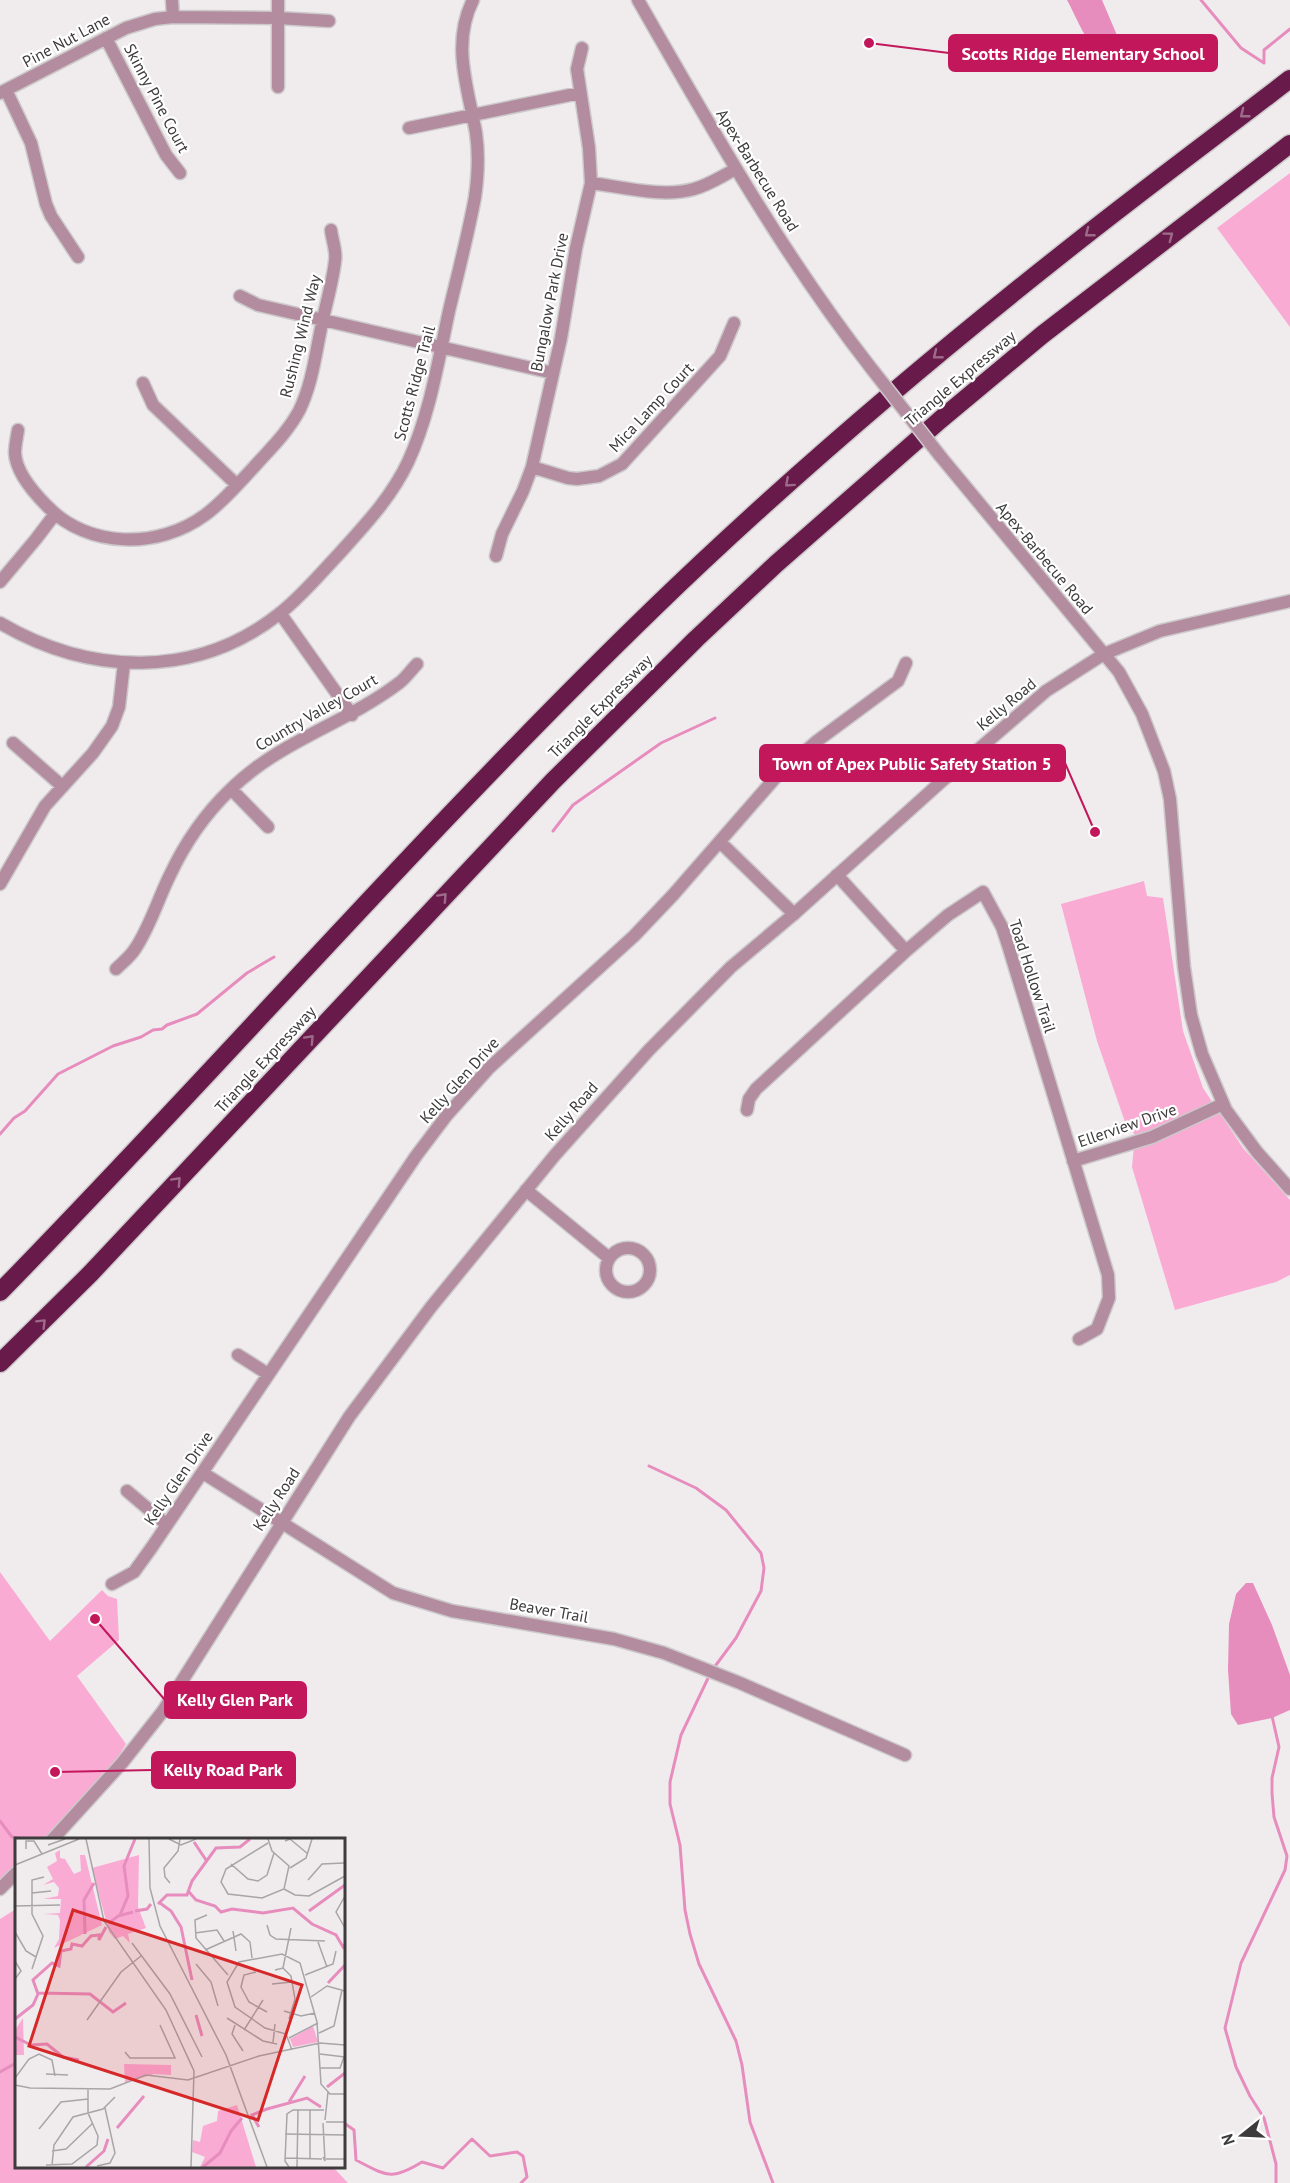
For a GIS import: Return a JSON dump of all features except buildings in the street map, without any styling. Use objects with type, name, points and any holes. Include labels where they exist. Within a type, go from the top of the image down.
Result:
[{"type":"highway","name":"Triangle Expressway","points":[[0,1292],[513,748],[656,606],[816,458],[912,376],[1058,257],[1290,79]]},
{"type":"highway","name":"Triangle Expressway","points":[[0,1363],[91,1273],[544,789],[696,639],[776,564],[940,420],[1060,321],[1290,144]]},
{"type":"street","points":[[172,0],[173,17]]},
{"type":"street","points":[[278,0],[278,87]]},
{"type":"street","name":"Scotts Ridge Trail","points":[[0,623],[30,640],[58,651],[94,660],[124,663],[170,660],[209,651],[248,634],[280,614],[375,514],[401,476],[420,432],[442,347],[475,197],[478,156],[462,64],[461,45],[463,26],[473,0]]},
{"type":"street","name":"Apex-Barbecue Road","points":[[638,0],[736,169],[825,306],[941,457],[1119,672],[1139,708],[1155,742],[1170,799],[1184,967],[1191,1015],[1202,1054],[1223,1104],[1235,1124],[1290,1189]]},
{"type":"street","name":"Pine Nut Lane","points":[[3,92],[106,38],[141,23],[173,17],[329,21]]},
{"type":"street","name":"Skinny Pine Court","points":[[106,38],[166,155],[180,173]]},
{"type":"street","name":"Bungalow Park Drive","points":[[496,556],[502,534],[524,491],[532,467],[568,303],[579,232],[591,183],[590,148],[577,69],[582,48]]},
{"type":"street","points":[[3,92],[31,143],[51,216],[78,257]]},
{"type":"street","points":[[409,128],[580,93]]},
{"type":"street","points":[[591,183],[678,192],[706,185],[736,169]]},
{"type":"street","name":"Rushing Wind Way","points":[[18,430],[15,453],[19,467],[31,487],[55,514],[80,529],[120,540],[153,538],[177,531],[192,523],[220,502],[237,485],[284,434],[299,410],[309,382],[336,259],[331,230]]},
{"type":"street","points":[[240,296],[258,305],[322,321],[553,373]]},
{"type":"street","name":"Mica Lamp Court","points":[[532,467],[577,479],[599,476],[622,464],[720,356],[734,323]]},
{"type":"street","points":[[143,382],[153,405],[237,485]]},
{"type":"street","points":[[0,582],[55,514]]},
{"type":"street","name":"Kelly Road","points":[[52,1838],[122,1763],[163,1711],[281,1521],[362,1399],[431,1307],[596,1107],[648,1050],[732,967],[794,915],[1046,691],[1104,654],[1160,631],[1290,601]]},
{"type":"street","points":[[280,614],[352,715]]},
{"type":"street","points":[[0,884],[37,819],[62,786],[93,753],[112,726],[121,698],[124,663]]},
{"type":"street","name":"Kelly Glen Drive","points":[[112,1584],[134,1572],[416,1156],[447,1115],[497,1060],[634,936],[674,895],[782,771],[817,741],[898,681],[906,663]]},
{"type":"street","name":"Country Valley Court","points":[[116,969],[137,947],[168,877],[188,840],[204,818],[231,789],[251,770],[273,755],[324,726],[352,715],[400,683],[417,664]]},
{"type":"street","points":[[13,743],[62,786]]},
{"type":"street","points":[[231,789],[268,828]]},
{"type":"street","points":[[720,842],[794,915]]},
{"type":"street","points":[[837,875],[906,951]]},
{"type":"street","name":"Toad Hollow Trail","points":[[747,1110],[749,1099],[756,1089],[906,951],[948,915],[983,892],[1002,927],[1008,945],[1108,1275],[1109,1298],[1097,1329],[1079,1339]]},
{"type":"street","name":"Ellerview Drive","points":[[1073,1161],[1152,1137],[1223,1104]]},
{"type":"street","points":[[526,1190],[609,1258]]},
{"type":"street","points":[[238,1355],[268,1374]]},
{"type":"street","name":"Beaver Trail","points":[[202,1473],[393,1593],[452,1611],[617,1639],[664,1653],[740,1683],[905,1755]]},
{"type":"street","points":[[127,1491],[166,1524]]},
{"type":"street","points":[[1,1888],[15,1874]]},
{"type":"shaded area","points":[[1067,0],[1102,0],[1122,47],[1117,55],[1110,59],[1096,51]]},
{"type":"shaded area","points":[[1290,173],[1290,327],[1217,228]]},
{"type":"shaded area","points":[[1144,881],[1147,896],[1163,898],[1183,1031],[1203,1088],[1243,1148],[1290,1200],[1290,1275],[1276,1282],[1175,1310],[1132,1167],[1135,1135],[1125,1122],[1097,1041],[1061,904]]},
{"type":"shaded area","points":[[0,1572],[50,1641],[102,1590],[108,1596],[117,1599],[119,1640],[77,1676],[126,1744],[84,1813],[63,1838],[15,1838],[15,1876],[0,1885]]},
{"type":"shaded area","points":[[1246,1583],[1253,1583],[1272,1625],[1290,1675],[1290,1710],[1272,1718],[1238,1725],[1231,1714],[1228,1670],[1229,1624],[1236,1594]]},
{"type":"shaded area","points":[[15,1910],[15,2168],[334,2168],[348,2183],[0,2183],[0,1919]]},
{"type":"waterway","points":[[1201,0],[1241,48],[1264,63]]},
{"type":"waterway","points":[[1264,63],[1264,50],[1290,29]]},
{"type":"waterway","points":[[553,831],[573,805],[661,743],[715,718]]},
{"type":"waterway","points":[[0,1134],[14,1118],[25,1111],[58,1074],[113,1046],[197,1014],[247,973],[274,957]]},
{"type":"waterway","points":[[649,1466],[696,1488],[726,1510],[761,1553],[764,1568],[761,1591],[736,1638],[713,1669]]},
{"type":"waterway","points":[[710,1674],[681,1735],[670,1782],[670,1804],[680,1845],[685,1910],[690,1934],[699,1964],[736,2041],[742,2065],[750,2122],[773,2183]]},
{"type":"waterway","points":[[1272,1716],[1279,1747],[1272,1778],[1274,1817],[1287,1856],[1285,1870],[1241,1963],[1225,2028],[1236,2067],[1264,2118],[1276,2164],[1276,2183]]},
{"type":"waterway","points":[[0,1821],[12,1837],[18,1838]]},
{"type":"waterway","points":[[0,2072],[15,2064]]},
{"type":"waterway","points":[[345,2124],[354,2130],[356,2160],[382,2173],[396,2174],[422,2162],[443,2168],[472,2139],[490,2156],[517,2152],[523,2156],[527,2177],[521,2183]]},
{"type":"place","name":"Scotts Ridge Elementary School","points":[[869,43]]},
{"type":"place","name":"Town of Apex Public Safety Station 5","points":[[1095,832]]},
{"type":"place","name":"Kelly Glen Park","points":[[95,1619]]},
{"type":"place","name":"Kelly Road Park","points":[[55,1772]]}]
